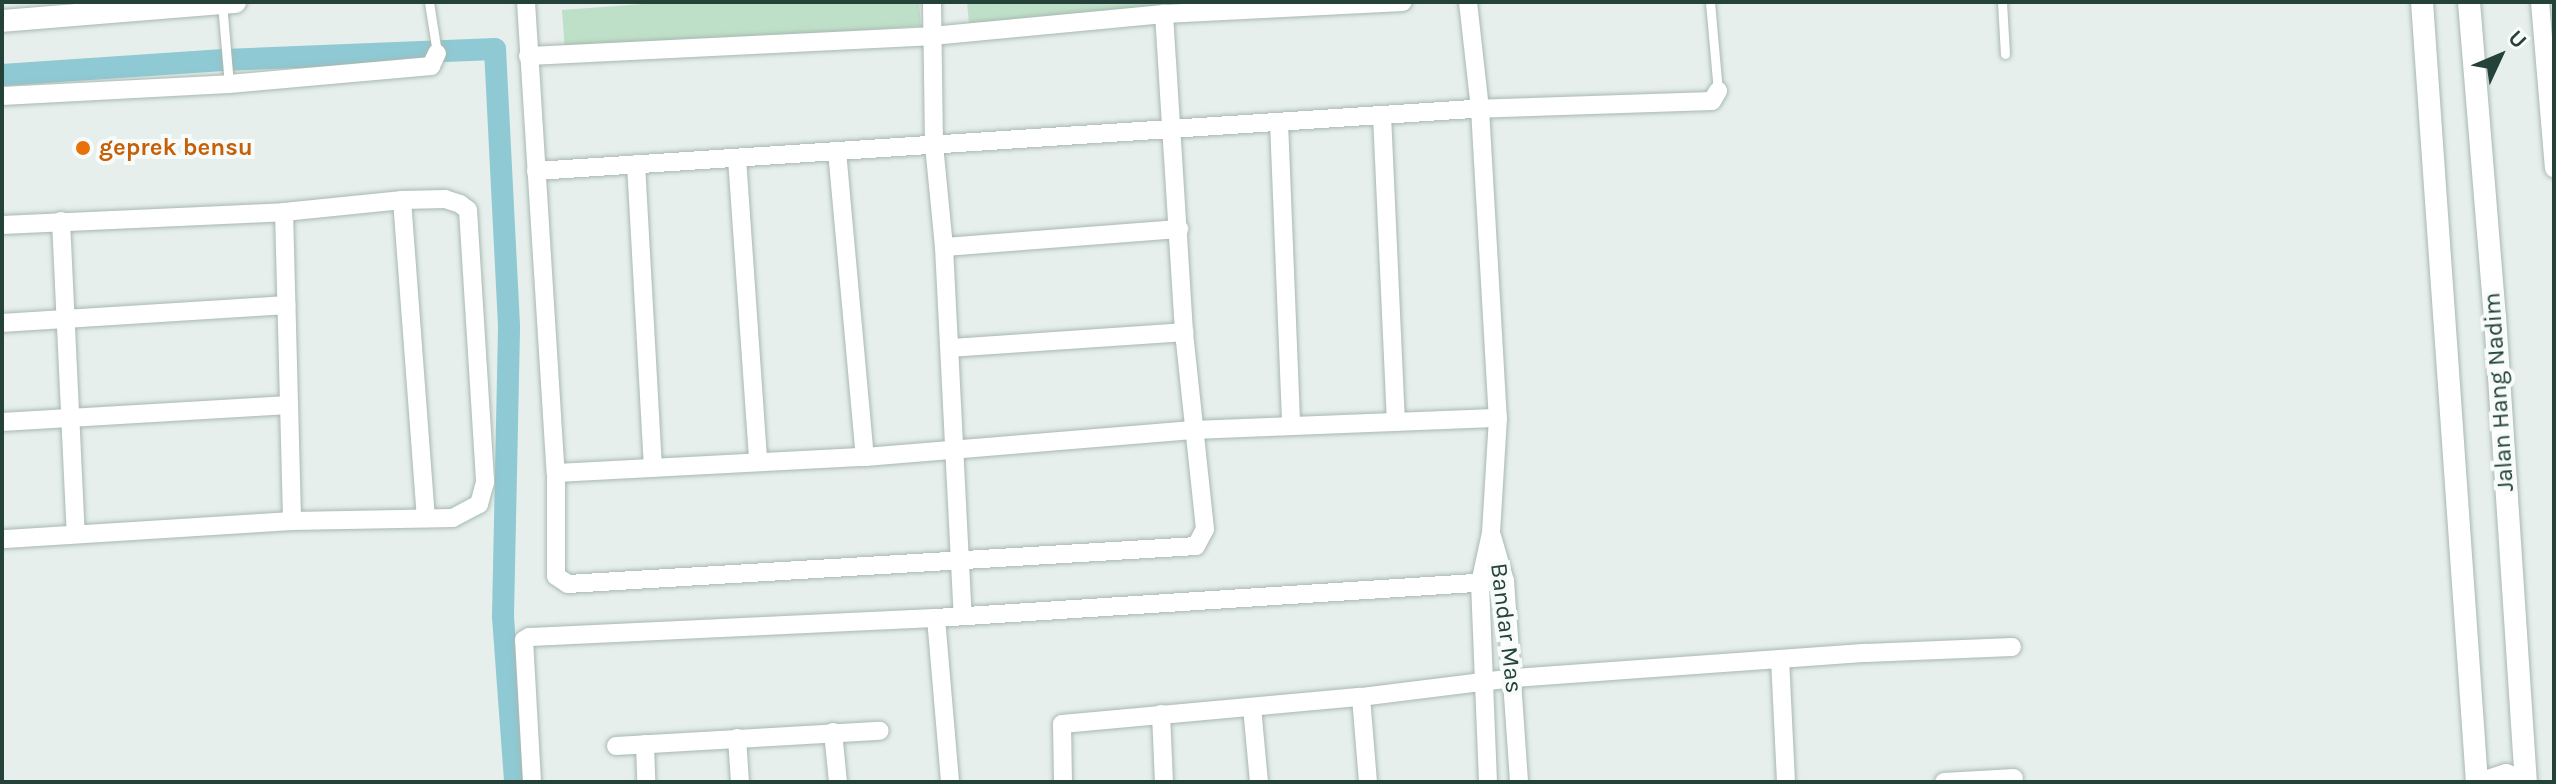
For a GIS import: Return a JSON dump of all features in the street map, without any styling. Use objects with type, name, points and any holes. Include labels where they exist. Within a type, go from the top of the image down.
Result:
[{"type":"street","points":[[2,21],[235,2]]},
{"type":"street","points":[[526,2],[556,473],[556,576],[568,584],[1196,546],[1205,529],[1184,332],[1174,129],[1164,14]]},
{"type":"street","points":[[932,2],[934,145],[944,247],[963,616]]},
{"type":"street","points":[[528,56],[932,36],[1164,14],[1403,2]]},
{"type":"street","points":[[1468,2],[1480,109],[1498,418],[1491,533]]},
{"type":"street","name":"Jalan Hang Nadim","points":[[2422,2],[2477,782]]},
{"type":"street","name":"Jalan Hang Nadim","points":[[2469,2],[2495,317],[2523,782]]},
{"type":"street","points":[[2540,2],[2554,168]]},
{"type":"street","points":[[2,96],[431,66],[437,53]]},
{"type":"street","points":[[536,171],[1480,109],[1712,101],[1718,91]]},
{"type":"street","points":[[1382,115],[1396,422]]},
{"type":"street","points":[[1279,122],[1291,425]]},
{"type":"street","points":[[837,151],[865,457]]},
{"type":"street","points":[[737,158],[758,461]]},
{"type":"street","points":[[636,164],[653,468]]},
{"type":"street","points":[[2,225],[284,212],[402,200],[445,199],[468,210],[485,482],[479,504],[453,518],[292,521],[2,539]]},
{"type":"street","points":[[402,200],[426,518]]},
{"type":"street","points":[[284,212],[292,521]]},
{"type":"street","points":[[61,221],[76,534]]},
{"type":"street","points":[[944,247],[1179,229]]},
{"type":"street","points":[[2,323],[286,305]]},
{"type":"street","points":[[950,348],[1184,332]]},
{"type":"street","points":[[2,422],[288,405]]},
{"type":"street","points":[[556,473],[865,457],[1196,430],[1498,418]]},
{"type":"street","name":"Bandar Mas","points":[[1491,533],[1505,581],[1519,782]]},
{"type":"street","name":"Bandar Mas","points":[[1488,782],[1480,583],[1491,533]]},
{"type":"street","points":[[532,782],[524,640],[527,637],[936,618],[1505,581]]},
{"type":"street","points":[[936,618],[950,782]]},
{"type":"street","points":[[1063,782],[1060,725],[1361,697],[1514,678],[1780,659],[2012,647]]},
{"type":"street","points":[[1780,659],[1786,782]]},
{"type":"street","points":[[1361,697],[1368,782]]},
{"type":"street","points":[[1252,707],[1259,782]]},
{"type":"street","points":[[1161,714],[1164,782]]},
{"type":"street","points":[[616,746],[880,731]]},
{"type":"street","points":[[833,732],[838,782]]},
{"type":"street","points":[[737,738],[740,782]]},
{"type":"street","points":[[645,744],[646,782]]},
{"type":"street","points":[[2485,782],[2506,775],[2523,782]]},
{"type":"street","points":[[1944,782],[2014,778]]},
{"type":"lane","points":[[429,2],[437,53]]},
{"type":"lane","points":[[1710,2],[1718,91]]},
{"type":"lane","points":[[2002,2],[2005,54]]},
{"type":"lane","points":[[222,3],[228,78]]},
{"type":"green space","points":[[670,2],[919,2],[921,26],[565,52],[562,10]]},
{"type":"green space","points":[[967,2],[1257,2],[969,23]]},
{"type":"waterway","points":[[2,75],[223,60],[495,49],[509,329],[503,617],[515,782]]},
{"type":"place","name":"geprek bensu","points":[[83,148]]}]
